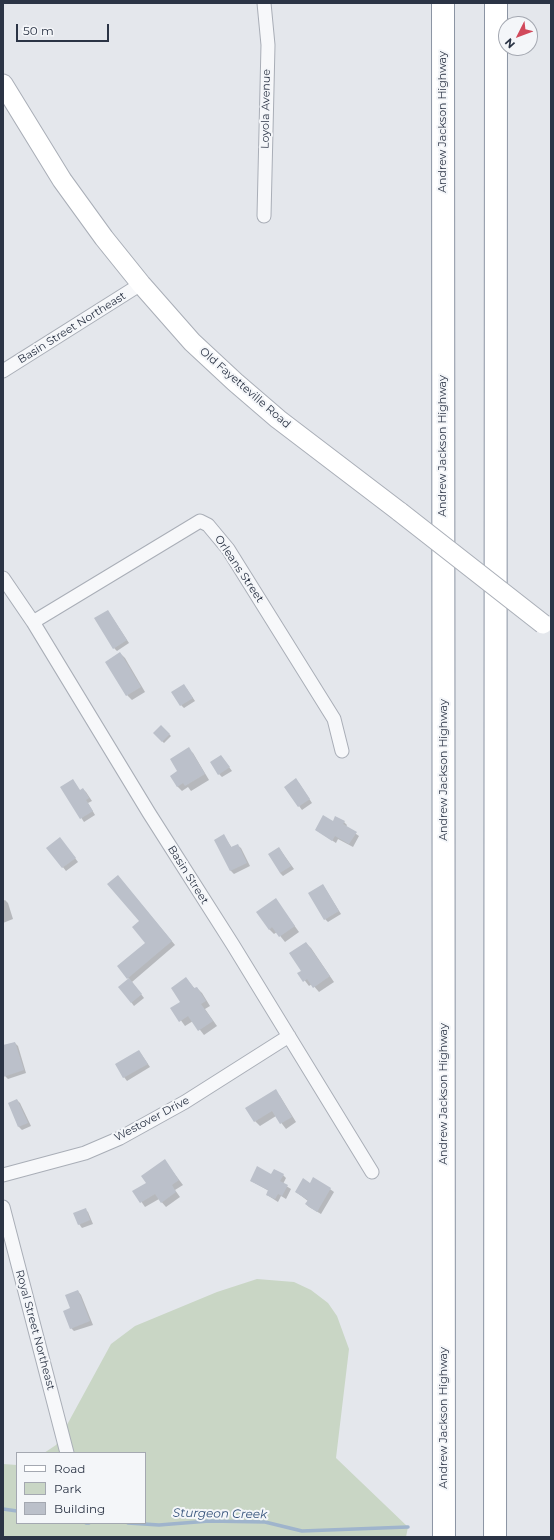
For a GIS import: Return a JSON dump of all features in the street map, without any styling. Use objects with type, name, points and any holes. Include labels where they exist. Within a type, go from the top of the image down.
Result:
[{"type":"highway","name":"Andrew Jackson Highway","points":[[443,3],[444,1537]]},
{"type":"highway","points":[[495,1537],[496,3]]},
{"type":"street","name":"Loyola Avenue","points":[[264,3],[268,45],[264,216]]},
{"type":"street","name":"Old Fayetteville Road","points":[[3,84],[62,180],[104,238],[141,284],[192,342],[278,419],[547,627]]},
{"type":"street","name":"Basin Street Northeast","points":[[3,371],[141,284]]},
{"type":"street","name":"Orleans Street","points":[[33,622],[200,521],[208,525],[228,549],[334,719],[342,751]]},
{"type":"street","name":"Basin Street","points":[[3,578],[33,622],[149,813],[289,1036],[372,1172]]},
{"type":"street","name":"Westover Drive","points":[[3,1175],[85,1153],[120,1138],[185,1102],[289,1036]]},
{"type":"street","name":"Royal Street Northeast","points":[[3,1207],[67,1452]]},
{"type":"green space","points":[[257,1279],[294,1282],[311,1290],[328,1303],[337,1316],[349,1349],[336,1458],[408,1527],[406,1537],[3,1537],[3,1464],[16,1465],[16,1524],[146,1524],[146,1452],[46,1452],[56,1445],[111,1344],[135,1326],[217,1292]]},
{"type":"building","points":[[108,610],[127,640],[113,649],[94,618]]},
{"type":"building","points":[[120,652],[141,687],[126,696],[105,662]]},
{"type":"building","points":[[184,684],[193,698],[180,706],[171,692]]},
{"type":"building","points":[[161,725],[170,734],[162,742],[153,733]]},
{"type":"building","points":[[189,747],[205,774],[185,786],[183,783],[177,787],[170,776],[177,771],[170,759]]},
{"type":"building","points":[[221,755],[230,767],[218,775],[210,762]]},
{"type":"building","points":[[296,778],[310,799],[298,807],[284,787]]},
{"type":"building","points":[[73,779],[80,790],[83,788],[89,798],[86,800],[93,811],[80,819],[60,787]]},
{"type":"building","points":[[323,815],[333,821],[335,816],[345,821],[343,824],[357,832],[349,844],[335,836],[332,841],[315,830]]},
{"type":"building","points":[[224,834],[231,847],[238,844],[247,863],[230,871],[214,840]]},
{"type":"building","points":[[60,837],[76,858],[62,868],[46,848]]},
{"type":"building","points":[[279,847],[291,866],[280,873],[268,854]]},
{"type":"building","points":[[118,875],[172,941],[127,979],[117,966],[145,943],[132,927],[139,921],[107,884]]},
{"type":"building","points":[[323,884],[339,911],[324,920],[308,893]]},
{"type":"building","points":[[276,898],[295,926],[279,937],[272,927],[269,930],[256,912]]},
{"type":"building","points":[[306,942],[330,976],[313,988],[307,979],[303,982],[297,973],[301,971],[289,953]]},
{"type":"building","points":[[186,977],[194,988],[197,987],[206,1001],[201,1004],[213,1021],[198,1031],[188,1016],[179,1022],[170,1008],[180,1002],[171,988]]},
{"type":"building","points":[[129,978],[142,994],[131,1003],[118,987]]},
{"type":"building","points":[[15,1042],[24,1070],[3,1077],[3,1045]]},
{"type":"building","points":[[139,1050],[148,1064],[123,1078],[115,1064]]},
{"type":"building","points":[[276,1089],[292,1117],[280,1124],[272,1111],[254,1122],[245,1108]]},
{"type":"building","points":[[17,1099],[28,1123],[18,1127],[8,1103]]},
{"type":"building","points":[[165,1159],[179,1180],[172,1185],[176,1192],[161,1203],[155,1194],[140,1203],[132,1191],[146,1183],[141,1176]]},
{"type":"building","points":[[257,1166],[271,1174],[274,1169],[284,1174],[280,1181],[288,1185],[282,1196],[278,1194],[275,1199],[266,1195],[268,1190],[250,1181]]},
{"type":"building","points":[[313,1177],[331,1188],[317,1212],[305,1204],[308,1200],[295,1192],[303,1178],[310,1183]]},
{"type":"building","points":[[86,1208],[90,1220],[78,1225],[73,1213]]},
{"type":"building","points":[[78,1290],[90,1321],[70,1329],[63,1311],[70,1308],[65,1295]]},
{"type":"waterway","name":"Sturgeon Creek","points":[[3,1509],[16,1511]]},
{"type":"waterway","name":"Sturgeon Creek","points":[[144,1524],[159,1525],[209,1521],[265,1522],[302,1531],[408,1527]]}]
